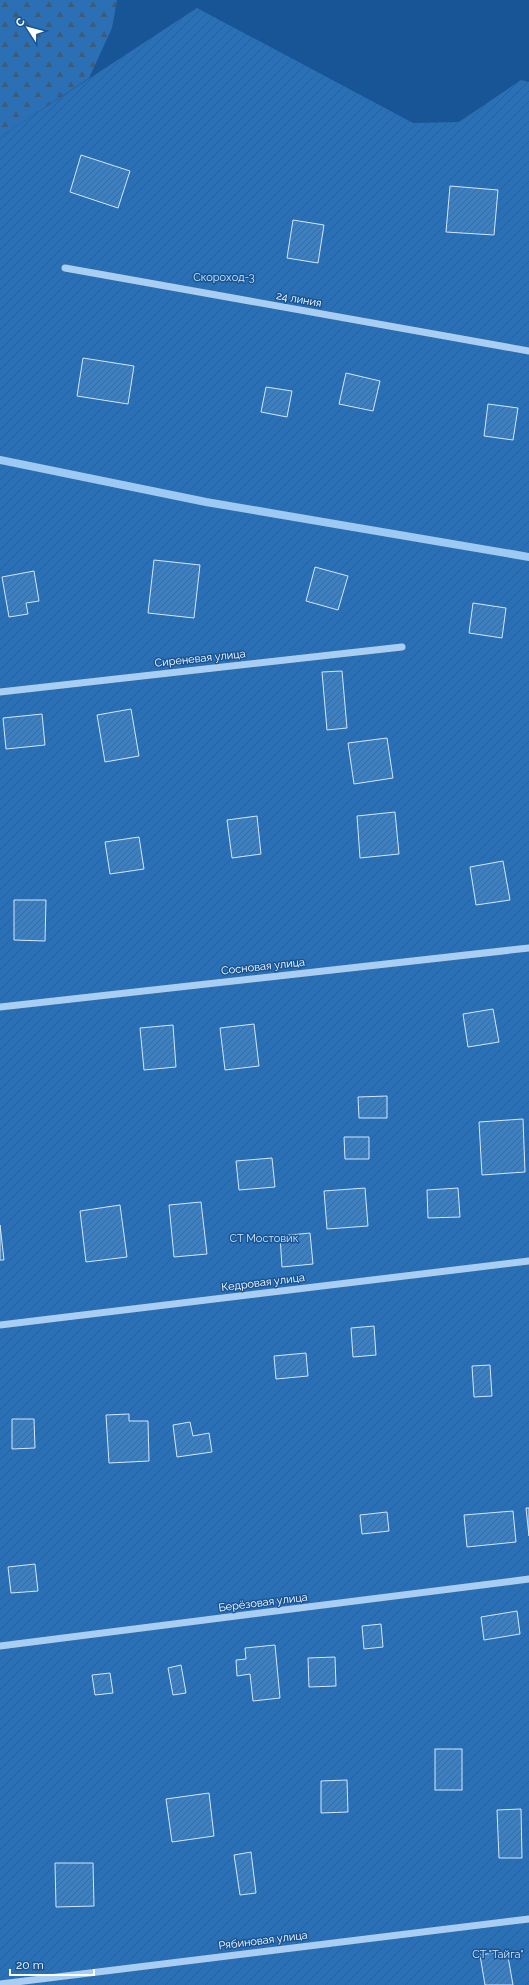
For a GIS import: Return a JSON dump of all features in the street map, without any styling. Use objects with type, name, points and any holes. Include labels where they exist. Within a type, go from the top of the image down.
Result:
[{"type":"street","name":"24 линия","points":[[65,268],[529,351]]},
{"type":"street","name":"Сиреневая улица","points":[[0,692],[402,646]]},
{"type":"street","name":"Сосновая улица","points":[[0,1007],[529,948]]},
{"type":"street","name":"Кедровая улица","points":[[0,1325],[529,1261]]},
{"type":"street","name":"Берёзовая улица","points":[[0,1646],[529,1580]]},
{"type":"street","name":"Рябиновая улица","points":[[0,1984],[529,1919]]},
{"type":"green space","points":[[0,0],[117,0],[112,28],[89,78],[0,137]]},
{"type":"green space","name":"СТ Мостовик","points":[[197,8],[413,123],[459,122],[521,80],[529,82],[529,1985],[0,1985],[0,137]]},
{"type":"building","points":[[81,155],[130,171],[118,208],[70,192]]},
{"type":"building","points":[[450,186],[498,190],[494,235],[446,232]]},
{"type":"building","points":[[293,220],[324,225],[318,263],[287,258]]},
{"type":"building","points":[[83,358],[134,366],[128,404],[77,396]]},
{"type":"building","points":[[346,373],[380,381],[373,411],[339,404]]},
{"type":"building","points":[[266,387],[292,391],[287,417],[261,412]]},
{"type":"building","points":[[488,404],[518,408],[513,440],[484,436]]},
{"type":"building","points":[[154,560],[200,565],[194,618],[148,613]]},
{"type":"building","points":[[315,567],[348,576],[338,610],[306,601]]},
{"type":"building","points":[[34,571],[39,601],[26,603],[28,614],[9,617],[2,577]]},
{"type":"building","points":[[473,603],[506,608],[502,638],[469,633]]},
{"type":"building","points":[[342,671],[347,728],[327,730],[322,672]]},
{"type":"building","points":[[131,709],[139,756],[105,762],[97,715]]},
{"type":"building","points":[[42,714],[45,745],[6,749],[3,718]]},
{"type":"building","points":[[387,738],[393,778],[354,784],[348,743]]},
{"type":"building","points":[[395,812],[399,854],[360,858],[357,816]]},
{"type":"building","points":[[257,816],[261,854],[232,858],[227,820]]},
{"type":"building","points":[[139,837],[144,869],[110,874],[105,842]]},
{"type":"building","points":[[503,861],[510,900],[476,905],[470,867]]},
{"type":"building","points":[[14,900],[46,900],[45,941],[14,940]]},
{"type":"building","points":[[493,1009],[499,1042],[468,1047],[463,1014]]},
{"type":"building","points":[[254,1024],[259,1066],[225,1070],[220,1028]]},
{"type":"building","points":[[173,1025],[176,1067],[144,1070],[140,1028]]},
{"type":"building","points":[[387,1096],[387,1118],[359,1118],[358,1097]]},
{"type":"building","points":[[523,1119],[525,1172],[482,1175],[479,1122]]},
{"type":"building","points":[[344,1137],[369,1137],[369,1159],[345,1159]]},
{"type":"building","points":[[272,1158],[275,1187],[239,1190],[236,1161]]},
{"type":"building","points":[[365,1188],[368,1226],[327,1229],[324,1191]]},
{"type":"building","points":[[458,1188],[460,1217],[428,1218],[427,1190]]},
{"type":"building","points":[[201,1202],[207,1254],[174,1257],[169,1205]]},
{"type":"building","points":[[120,1205],[127,1257],[86,1262],[80,1211]]},
{"type":"building","points":[[0,1225],[4,1260],[0,1260]]},
{"type":"building","points":[[310,1233],[313,1264],[282,1267],[280,1236]]},
{"type":"building","points":[[374,1326],[376,1355],[353,1357],[351,1328]]},
{"type":"building","points":[[306,1353],[308,1376],[276,1379],[274,1356]]},
{"type":"building","points":[[490,1365],[492,1396],[474,1397],[472,1366]]},
{"type":"building","points":[[129,1414],[129,1421],[148,1421],[149,1461],[109,1463],[106,1415]]},
{"type":"building","points":[[12,1419],[34,1419],[35,1448],[12,1449]]},
{"type":"building","points":[[190,1422],[193,1436],[209,1433],[212,1452],[177,1457],[173,1425]]},
{"type":"building","points":[[526,1508],[529,1508],[529,1536]]},
{"type":"building","points":[[513,1511],[516,1542],[467,1547],[464,1515]]},
{"type":"building","points":[[387,1512],[389,1531],[362,1534],[360,1515]]},
{"type":"building","points":[[35,1564],[38,1591],[11,1593],[8,1567]]},
{"type":"building","points":[[517,1611],[520,1634],[484,1640],[481,1617]]},
{"type":"building","points":[[381,1624],[383,1647],[364,1649],[362,1626]]},
{"type":"building","points":[[275,1645],[280,1698],[253,1701],[250,1674],[237,1676],[236,1660],[246,1659],[245,1648]]},
{"type":"building","points":[[335,1657],[336,1686],[309,1687],[308,1658]]},
{"type":"building","points":[[181,1665],[186,1693],[173,1695],[168,1668]]},
{"type":"building","points":[[110,1673],[113,1693],[95,1695],[92,1675]]},
{"type":"building","points":[[435,1749],[462,1749],[462,1790],[435,1790]]},
{"type":"building","points":[[347,1780],[348,1812],[321,1813],[321,1781]]},
{"type":"building","points":[[209,1793],[214,1836],[172,1842],[166,1799]]},
{"type":"building","points":[[521,1809],[522,1858],[499,1858],[497,1810]]},
{"type":"building","points":[[251,1852],[256,1893],[240,1895],[234,1855]]},
{"type":"building","points":[[55,1863],[93,1863],[94,1906],[56,1907]]},
{"type":"building","points":[[507,1951],[513,1985],[485,1985],[480,1955]]},
{"type":"waterway","points":[[0,460],[206,502],[529,557]]},
{"type":"park label","name":"Скороход-3","points":[[224,277]]},
{"type":"park label","name":"СТ \"Тайга\"","points":[[498,1954]]}]
